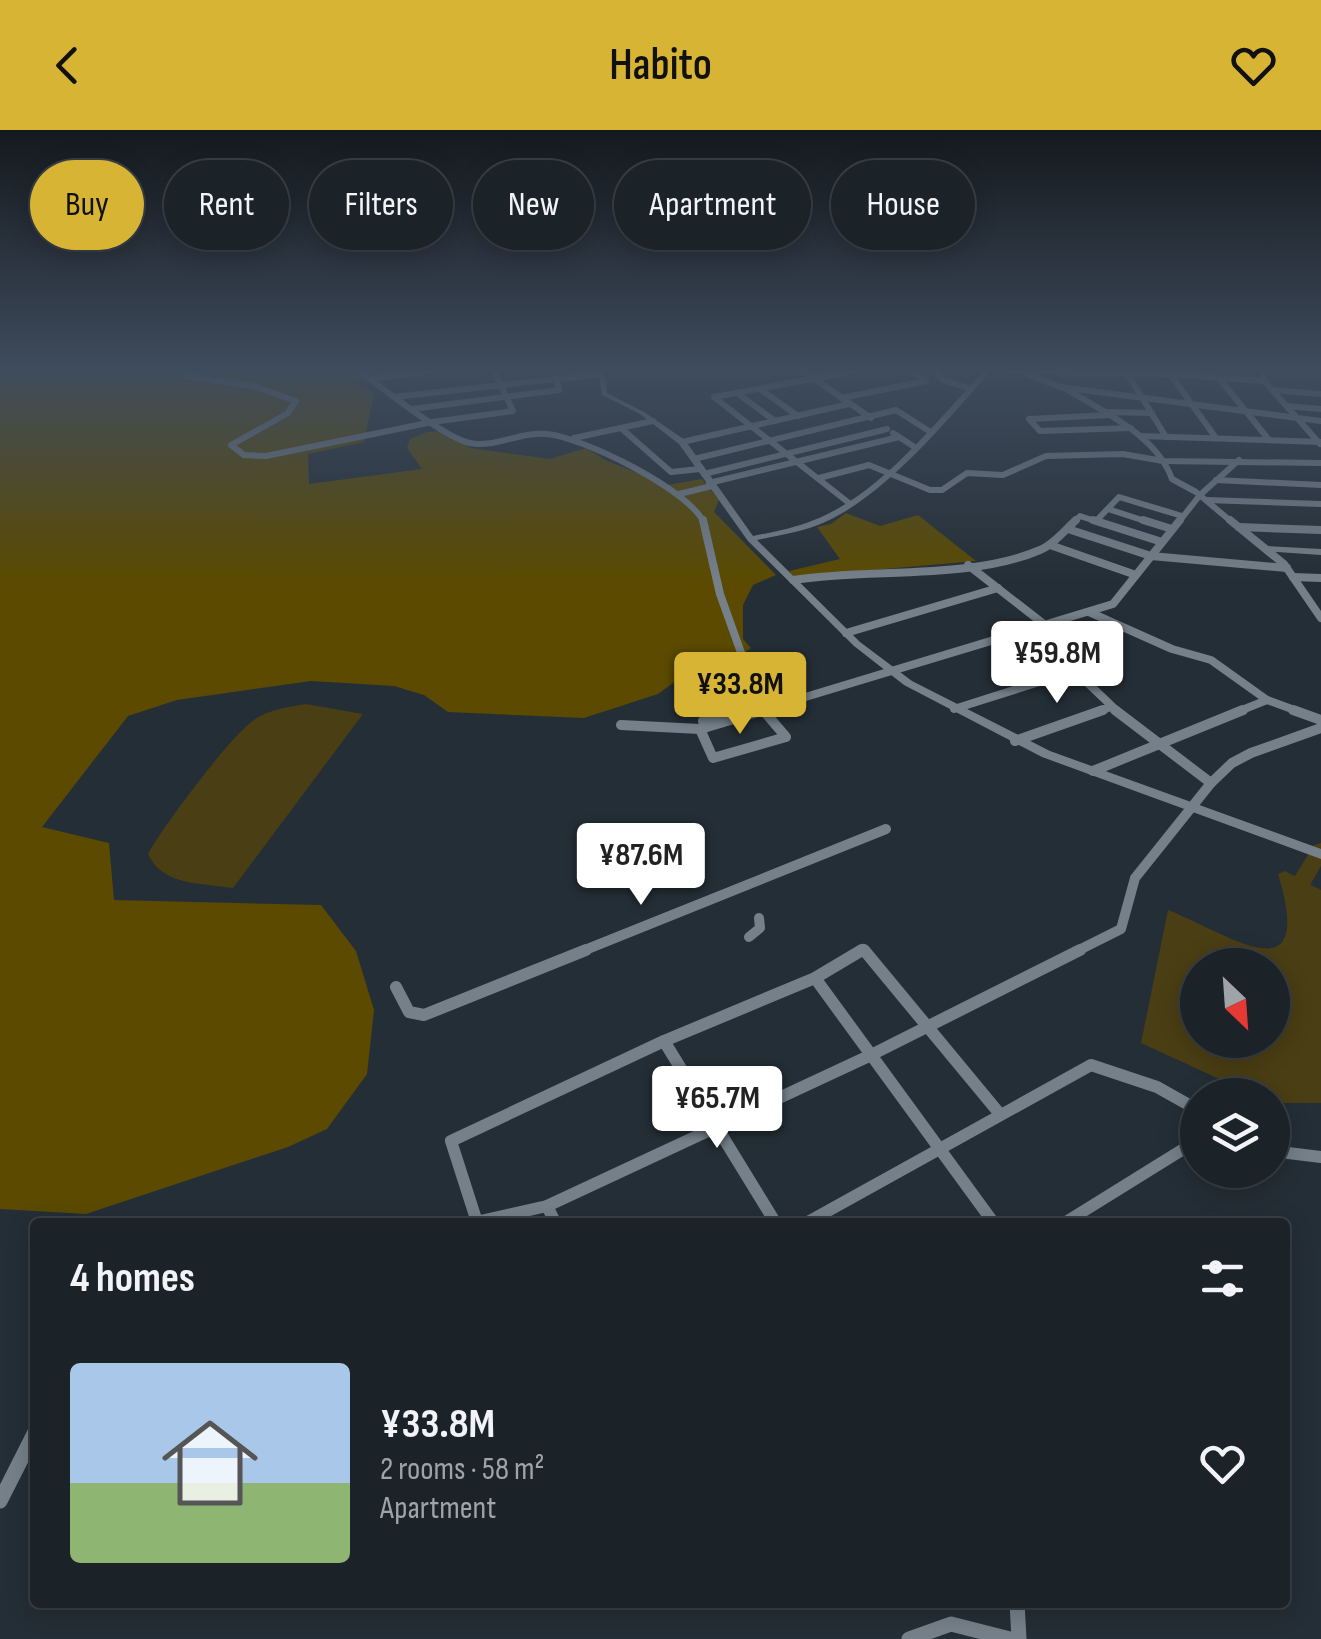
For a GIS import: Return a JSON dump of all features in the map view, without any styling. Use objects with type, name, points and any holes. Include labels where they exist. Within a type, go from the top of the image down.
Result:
[{"type":"street","points":[[235,441],[231,448],[250,456],[341,441]]},
{"type":"street","points":[[579,441],[679,494],[703,518],[720,594],[754,689],[736,705],[703,722],[713,758],[786,736],[763,710]]},
{"type":"street","points":[[637,441],[672,472],[704,474],[800,462],[881,441]]},
{"type":"street","points":[[679,494],[704,474],[767,441]]},
{"type":"street","points":[[772,441],[849,503]]},
{"type":"street","points":[[704,474],[838,441]]},
{"type":"street","points":[[906,441],[913,446]]},
{"type":"street","points":[[752,539],[822,520],[887,472],[918,441]]},
{"type":"street","points":[[1145,441],[1164,461],[1172,479],[1203,497],[1287,568],[1321,618]]},
{"type":"street","points":[[1293,441],[1320,443]]},
{"type":"street","points":[[682,442],[752,539],[890,671],[1015,741],[1316,852]]},
{"type":"street","points":[[819,478],[868,465],[930,490],[942,490],[967,473],[1003,475],[1046,456],[1123,454],[1164,461],[1321,463]]},
{"type":"street","points":[[620,725],[702,728],[1113,604],[1182,516],[1238,460]]},
{"type":"street","points":[[1216,480],[1321,485]]},
{"type":"street","points":[[1096,521],[1119,497],[1182,516]]},
{"type":"street","points":[[1203,497],[1321,504]]},
{"type":"street","points":[[1108,508],[1172,529]]},
{"type":"street","points":[[793,580],[836,573],[944,569],[1012,559],[1050,546],[1080,516],[1162,542]]},
{"type":"street","points":[[1239,527],[1321,530]]},
{"type":"street","points":[[1068,529],[1151,556],[1287,568]]},
{"type":"street","points":[[1050,546],[1136,576]]},
{"type":"street","points":[[1266,549],[1321,552]]},
{"type":"street","points":[[968,565],[1045,625],[1086,664],[1072,668],[1074,671]]},
{"type":"street","points":[[1293,577],[1321,578]]},
{"type":"street","points":[[846,633],[998,588]]},
{"type":"street","points":[[1089,612],[1172,649],[1212,660],[1267,700],[1321,720]]},
{"type":"street","points":[[1074,671],[1111,707],[1211,784]]},
{"type":"street","points":[[954,709],[1074,671]]},
{"type":"street","points":[[1093,771],[1267,700]]},
{"type":"street","points":[[1015,741],[1111,707]]},
{"type":"street","points":[[494,1218],[547,1206],[717,1128],[870,1056],[1121,929],[1135,878],[1211,784],[1232,763],[1251,753],[1321,728]]},
{"type":"street","points":[[396,988],[409,1012],[424,1015],[886,829]]},
{"type":"street","points":[[749,937],[760,928],[758,918]]},
{"type":"street","points":[[476,1218],[451,1142],[664,1041],[816,978],[863,950],[1000,1113]]},
{"type":"street","points":[[816,978],[990,1218]]},
{"type":"street","points":[[664,1041],[773,1218]]},
{"type":"street","points":[[815,1218],[1091,1065],[1180,1100]]},
{"type":"street","points":[[1072,1218],[1180,1151]]},
{"type":"street","points":[[1290,1153],[1321,1157]]},
{"type":"street","points":[[547,1206],[553,1218]]},
{"type":"street","points":[[0,1501],[30,1442]]},
{"type":"street","points":[[1017,1608],[1018,1639]]},
{"type":"street","points":[[909,1639],[951,1624],[1010,1639]]},
{"type":"shaded area","points":[[0,441],[364,441],[308,454],[309,484],[422,469],[407,448],[409,441],[460,441],[470,448],[550,459],[586,448],[605,460],[667,485],[702,479],[719,500],[714,512],[776,575],[753,585],[743,605],[743,639],[751,648],[741,655],[699,664],[658,694],[584,718],[448,712],[424,695],[394,686],[311,681],[177,700],[128,716],[42,827],[109,843],[114,900],[321,905],[356,951],[374,1010],[367,1074],[327,1129],[288,1147],[86,1214],[0,1209]]},
{"type":"shaded area","points":[[846,513],[880,526],[918,515],[976,561],[794,577],[789,571],[840,559],[817,527],[831,524]]},
{"type":"shaded area","points":[[306,704],[363,714],[233,888],[173,878],[154,864],[148,854],[155,842],[230,743],[260,716]]},
{"type":"shaded area","points":[[1285,871],[1321,890],[1321,1103],[1290,1103],[1290,1078],[1217,1078],[1141,1043],[1168,910],[1260,948],[1276,947],[1285,936],[1287,912],[1278,874]]},
{"type":"waterway","points":[[1300,905],[1300,884],[1321,850]]}]
